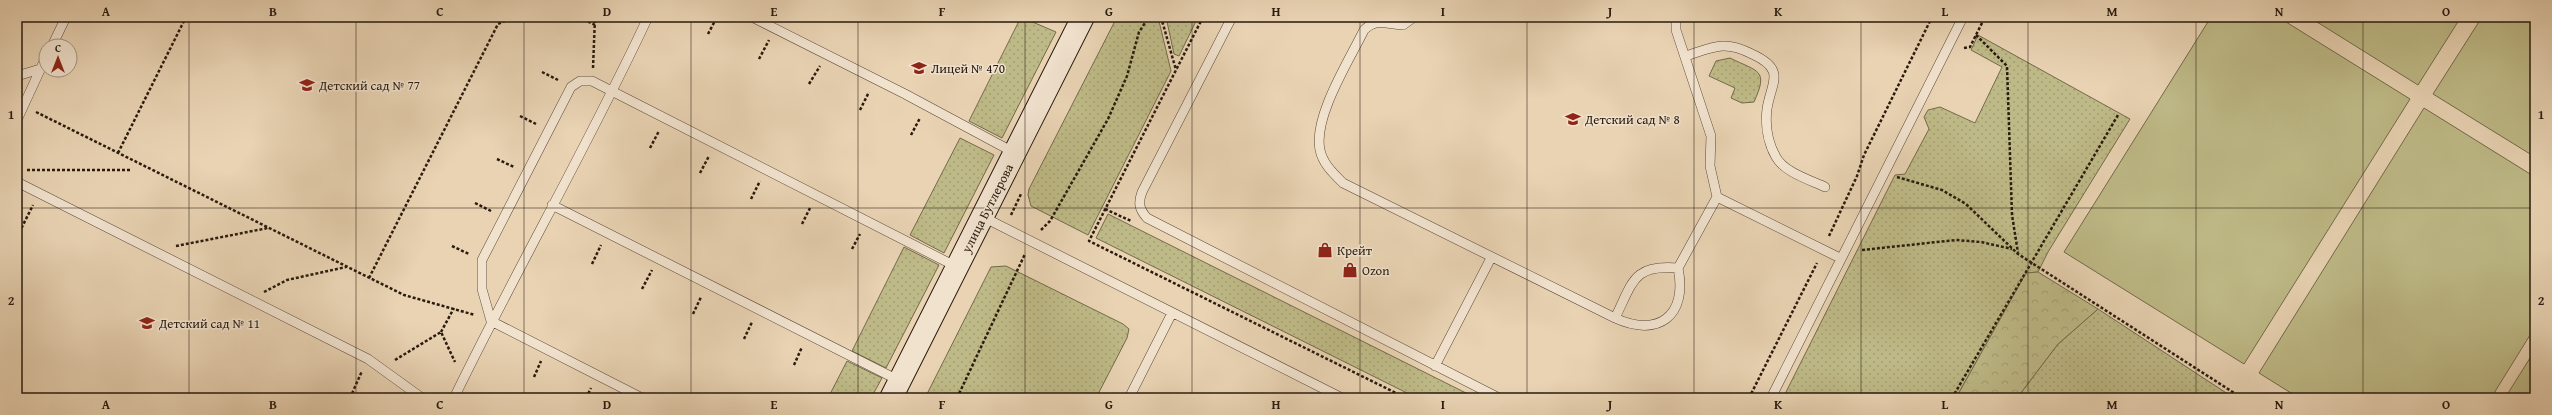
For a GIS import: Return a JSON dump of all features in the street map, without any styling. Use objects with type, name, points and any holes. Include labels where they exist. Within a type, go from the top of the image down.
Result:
[{"type":"street","name":"улица Бутлерова","points":[[895,389],[1084,17]]},
{"type":"lane","points":[[56,38],[66,17]]},
{"type":"lane","points":[[454,398],[491,321],[613,92],[648,17]]},
{"type":"lane","points":[[752,17],[876,79],[1015,153]]},
{"type":"lane","points":[[1232,17],[1142,192],[1139,201],[1141,210],[1147,218],[1499,398]]},
{"type":"lane","points":[[1414,17],[1403,25],[1381,22],[1371,23],[1364,30],[1323,114],[1319,132],[1320,151],[1329,169],[1343,182],[1491,258],[1614,318],[1628,324],[1645,327],[1659,324],[1670,315],[1680,296],[1682,284],[1678,268],[1718,197],[1710,166],[1711,136],[1686,56],[1676,30],[1676,17]]},
{"type":"lane","points":[[1771,398],[1840,258],[1963,17]]},
{"type":"lane","points":[[1686,56],[1730,45],[1765,60],[1772,69],[1775,81],[1767,108],[1767,125],[1770,143],[1776,158],[1792,170],[1825,187]]},
{"type":"lane","points":[[17,76],[38,70]]},
{"type":"lane","points":[[17,120],[38,73]]},
{"type":"lane","points":[[642,398],[491,321],[482,289],[482,260],[571,87],[580,81],[592,80],[816,196],[958,266]]},
{"type":"lane","points":[[17,182],[151,251],[368,359],[422,398]]},
{"type":"lane","points":[[1718,197],[1840,258]]},
{"type":"lane","points":[[552,205],[808,334],[895,389]]},
{"type":"lane","points":[[983,216],[1004,228],[1342,398]]},
{"type":"lane","points":[[1435,366],[1491,258]]},
{"type":"lane","points":[[1614,318],[1634,279],[1646,270],[1659,266],[1678,268]]},
{"type":"lane","points":[[1129,398],[1172,313]]},
{"type":"path","points":[[118,153],[186,17]]},
{"type":"path","points":[[369,278],[498,24],[514,17]]},
{"type":"path","points":[[579,17],[595,25]]},
{"type":"path","points":[[592,80],[595,17]]},
{"type":"path","points":[[708,34],[717,17]]},
{"type":"path","points":[[957,398],[1030,241],[1050,221],[1108,119],[1127,76],[1139,32],[1149,17]]},
{"type":"path","points":[[1161,17],[1176,70]]},
{"type":"path","points":[[1203,17],[1089,241],[1406,398]]},
{"type":"path","points":[[1749,398],[1824,250],[1864,155],[1932,17]]},
{"type":"path","points":[[759,59],[776,29]]},
{"type":"path","points":[[1976,35],[2007,66],[2012,215],[2018,254]]},
{"type":"path","points":[[810,84],[826,54]]},
{"type":"path","points":[[860,110],[876,79]]},
{"type":"path","points":[[23,106],[404,295],[454,308],[491,321]]},
{"type":"path","points":[[911,135],[926,106]]},
{"type":"path","points":[[1952,398],[2030,261],[2118,115]]},
{"type":"path","points":[[650,148],[666,119]]},
{"type":"path","points":[[700,173],[715,144]]},
{"type":"path","points":[[751,198],[765,169]]},
{"type":"path","points":[[25,170],[130,170]]},
{"type":"path","points":[[1883,174],[1918,181],[1942,190],[1966,204],[2018,254],[2242,398]]},
{"type":"path","points":[[17,237],[38,194]]},
{"type":"path","points":[[1004,228],[1021,194]]},
{"type":"path","points":[[802,224],[816,196]]},
{"type":"path","points":[[1105,209],[1138,225],[1147,218]]},
{"type":"path","points":[[151,251],[268,228]]},
{"type":"path","points":[[592,264],[607,233]]},
{"type":"path","points":[[1840,258],[1864,249],[1956,240],[1981,242],[2012,249]]},
{"type":"path","points":[[642,289],[658,259]]},
{"type":"path","points":[[254,302],[269,288],[287,280],[347,266]]},
{"type":"path","points":[[693,314],[708,284]]},
{"type":"path","points":[[381,368],[441,332],[454,308]]},
{"type":"path","points":[[744,339],[758,309]]},
{"type":"path","points":[[441,332],[464,378]]},
{"type":"path","points":[[794,365],[808,334]]},
{"type":"path","points":[[350,398],[368,359]]},
{"type":"green space","points":[[1021,17],[1056,32],[1002,138],[969,121]]},
{"type":"green space","points":[[1117,17],[1158,17],[1171,71],[1088,235],[1031,206],[1028,195],[1029,189]]},
{"type":"green space","points":[[1166,17],[1198,17],[1179,56],[1174,54]]},
{"type":"green space","points":[[2211,17],[2278,17],[2410,99],[2244,364],[2064,252]]},
{"type":"green space","points":[[2309,17],[2461,17],[2418,85]]},
{"type":"green space","points":[[2482,17],[2535,17],[2535,157],[2433,94]]},
{"type":"green space","points":[[1978,35],[2130,119],[2048,252],[2038,272],[2026,273],[1956,398],[1783,398],[1895,175],[1905,174],[1929,129],[1924,117],[1928,110],[1940,107],[1975,123],[2002,67],[1971,50]]},
{"type":"green space","points":[[1730,58],[1754,69],[1758,73],[1761,83],[1754,102],[1742,103],[1731,98],[1735,88],[1709,76],[1716,61]]},
{"type":"green space","points":[[2424,108],[2535,177],[2535,327],[2491,398],[2299,398],[2259,373]]},
{"type":"green space","points":[[960,138],[994,155],[944,253],[910,235]]},
{"type":"green space","points":[[1108,214],[1476,398],[1417,398],[1096,238]]},
{"type":"green space","points":[[904,247],[939,265],[886,368],[852,351]]},
{"type":"green space","points":[[1006,266],[1123,324],[1129,329],[1127,338],[1096,398],[925,398],[991,267]]},
{"type":"green space","points":[[2038,272],[2098,309],[2058,344],[2020,394],[2020,398],[1956,398],[2026,273]]},
{"type":"green space","points":[[2098,309],[2234,398],[2020,398],[2020,394],[2058,344]]},
{"type":"green space","points":[[2535,350],[2535,398],[2505,398]]},
{"type":"green space","points":[[847,361],[882,378],[871,398],[828,398]]},
{"type":"place","name":"Лицей № 470","points":[[919,68]]},
{"type":"place","name":"Детский сад № 77","points":[[307,85]]},
{"type":"place","name":"Детский сад № 8","points":[[1573,119]]},
{"type":"place","name":"Крейт","points":[[1325,250]]},
{"type":"place","name":"Ozon","points":[[1350,270]]},
{"type":"place","name":"Детский сад № 11","points":[[147,323]]}]
